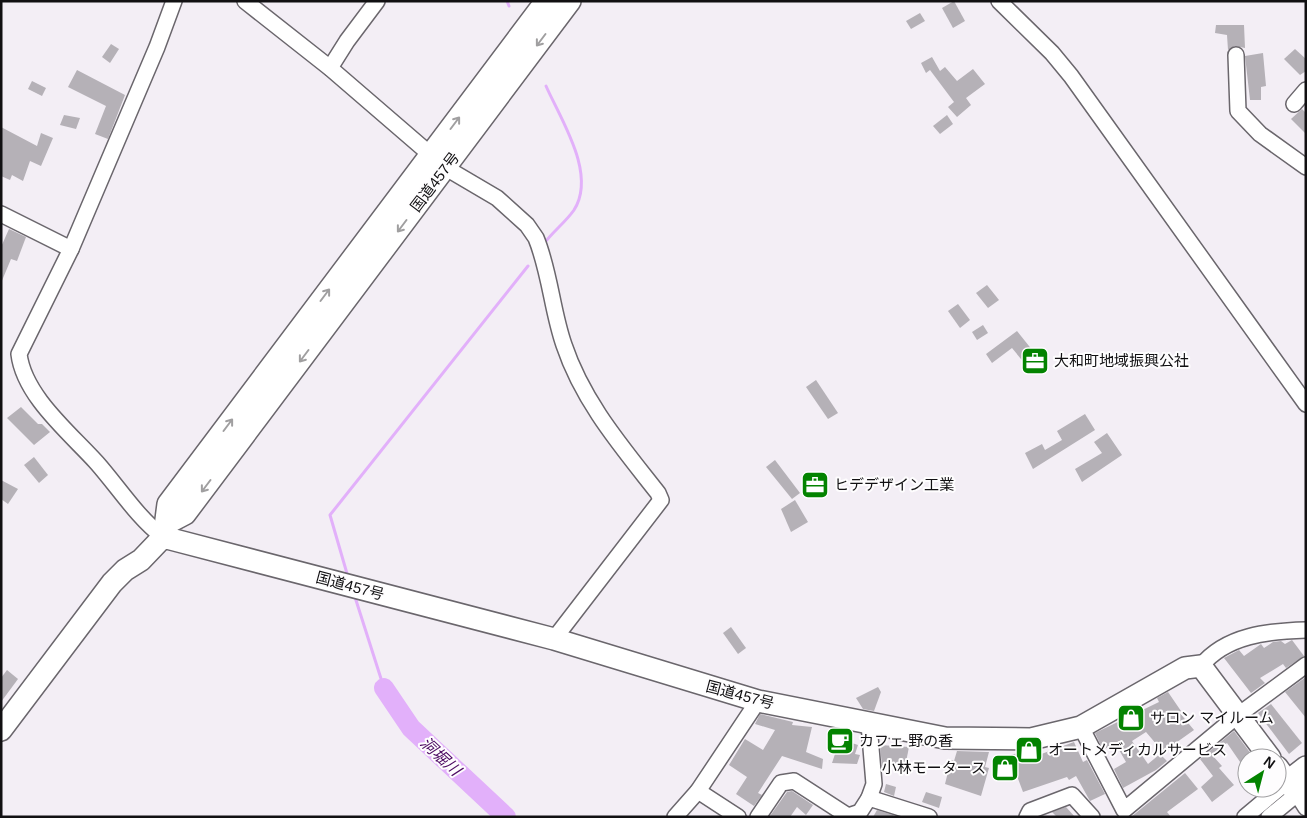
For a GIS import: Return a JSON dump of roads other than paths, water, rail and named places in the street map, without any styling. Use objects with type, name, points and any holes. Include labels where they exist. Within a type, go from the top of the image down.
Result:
[{"type":"highway","name":"国道457号","points":[[438,162],[546,1]]},
{"type":"highway","name":"国道457号","points":[[570,1],[438,162],[168,504],[165,530],[369,592],[554,639],[758,701],[946,738],[1031,739],[1081,727],[1185,668],[1201,666]]},
{"type":"highway","points":[[1,730],[112,583],[125,570],[141,560],[165,530]]},
{"type":"highway","points":[[1201,666],[1262,748]]},
{"type":"highway","points":[[1295,788],[1306,768]]},
{"type":"street","points":[[165,530],[150,527],[96,462],[54,419],[21,369],[19,354],[71,249],[157,47],[174,1]]},
{"type":"street","points":[[245,1],[330,68],[438,162],[497,198],[531,230],[537,241],[564,345],[576,375],[598,414],[660,496],[661,500],[554,639]]},
{"type":"street","points":[[330,68],[347,41],[377,1]]},
{"type":"street","points":[[999,1],[1052,53],[1071,76],[1306,404]]},
{"type":"street","points":[[1236,55],[1238,111],[1260,134],[1306,167]]},
{"type":"street","points":[[1294,104],[1306,90]]},
{"type":"street","points":[[1,214],[71,249]]},
{"type":"street","points":[[1201,666],[1208,657],[1228,645],[1261,633],[1306,630]]},
{"type":"street","points":[[1081,727],[1122,813],[1237,716],[1306,665]]},
{"type":"street","points":[[675,817],[698,791],[758,701]]},
{"type":"street","points":[[758,817],[781,783],[794,781],[848,816],[860,812],[869,798],[874,784],[869,724]]},
{"type":"street","points":[[1244,817],[1295,788]]},
{"type":"street","points":[[1269,817],[1295,788]]},
{"type":"street","points":[[698,791],[738,817]]},
{"type":"street","points":[[1027,817],[1030,811],[1072,795],[1092,817]]},
{"type":"street","points":[[869,798],[929,817]]},
{"type":"waterway","points":[[507,1],[509,6]]},
{"type":"waterway","points":[[543,245],[574,210],[580,196],[581,180],[574,147],[546,86]]},
{"type":"waterway","points":[[348,577],[330,515],[528,266]]},
{"type":"waterway","points":[[354,594],[384,688]]},
{"type":"waterway","name":"洞堀川","points":[[384,688],[411,728],[506,817]]},
{"type":"place","name":"大和町地域振興公社","points":[[1035,361]]},
{"type":"place","name":"ヒデデザイン工業","points":[[815,485]]},
{"type":"place","name":"サロン マイルーム","points":[[1131,718]]},
{"type":"place","name":"カフェ 野の香","points":[[840,741]]},
{"type":"place","name":"オートメディカルサービス","points":[[1029,750]]},
{"type":"place","name":"小林モータース","points":[[1005,768]]}]
